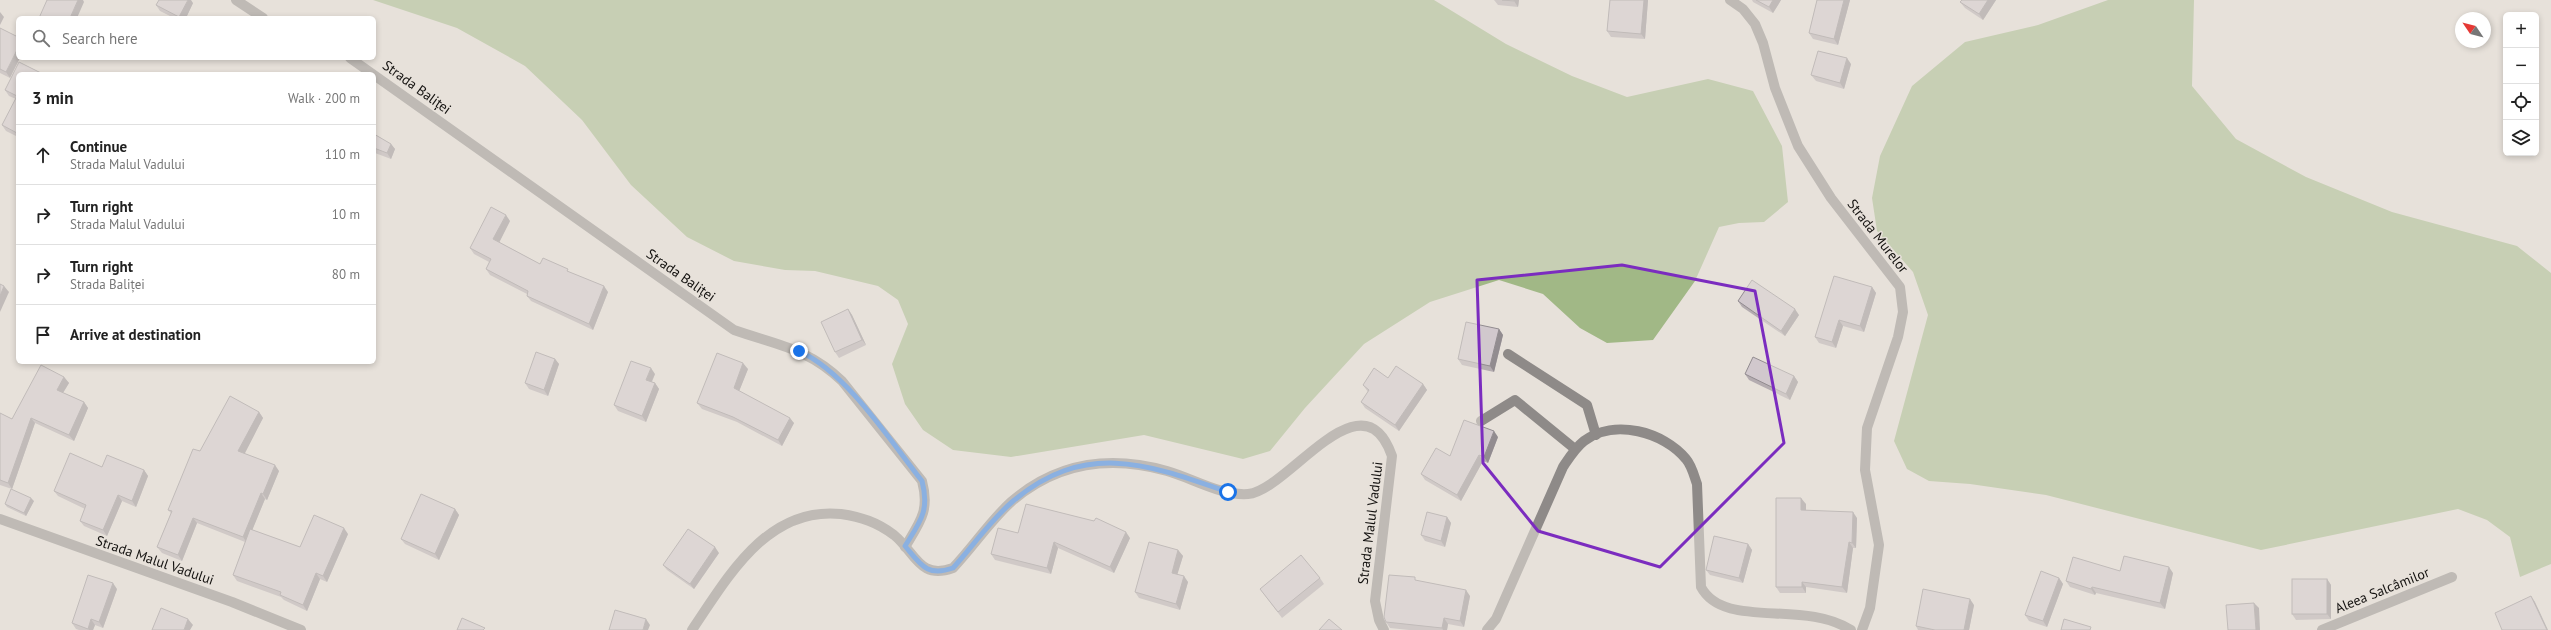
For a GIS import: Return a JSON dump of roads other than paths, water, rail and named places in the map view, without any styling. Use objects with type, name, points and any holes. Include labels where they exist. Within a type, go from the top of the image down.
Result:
[{"type":"street","points":[[236,0],[260,16]]},
{"type":"street","name":"Strada Murelor","points":[[1730,0],[1743,9],[1755,24],[1763,43],[1775,88],[1798,146],[1831,198],[1900,287],[1903,312],[1898,337],[1867,428],[1866,470],[1879,545],[1870,608],[1862,630]]},
{"type":"street","name":"Strada Baliței","points":[[353,60],[370,72]]},
{"type":"street","name":"Strada Baliței","points":[[376,76],[734,330],[799,351],[816,358],[830,369],[842,380],[922,481],[926,496],[926,508],[905,546]]},
{"type":"street","points":[[1508,354],[1588,406],[1596,435]]},
{"type":"street","points":[[1481,420],[1515,400],[1575,449]]},
{"type":"street","name":"Strada Malul Vadului","points":[[692,630],[730,574],[753,548],[779,526],[799,517],[829,513],[861,516],[878,524],[894,535],[923,567],[932,572],[940,573],[953,568],[1010,503],[1032,486],[1061,472],[1090,464],[1117,462],[1141,464],[1228,492],[1246,494],[1267,489],[1323,441],[1336,433],[1347,429],[1365,427],[1380,433],[1387,441],[1392,456],[1375,600],[1378,620],[1384,630]]},
{"type":"street","points":[[1487,630],[1496,619],[1563,467],[1575,449],[1585,440],[1596,435],[1615,430],[1633,429],[1651,434],[1668,443],[1687,459],[1697,484],[1702,588],[1706,603],[1715,614]]},
{"type":"street","name":"Strada Malul Vadului","points":[[0,519],[232,602],[301,630]]},
{"type":"street","name":"Aleea Salcâmilor","points":[[2322,630],[2452,577]]},
{"type":"street","points":[[1763,624],[1817,621],[1834,623],[1851,630]]}]
